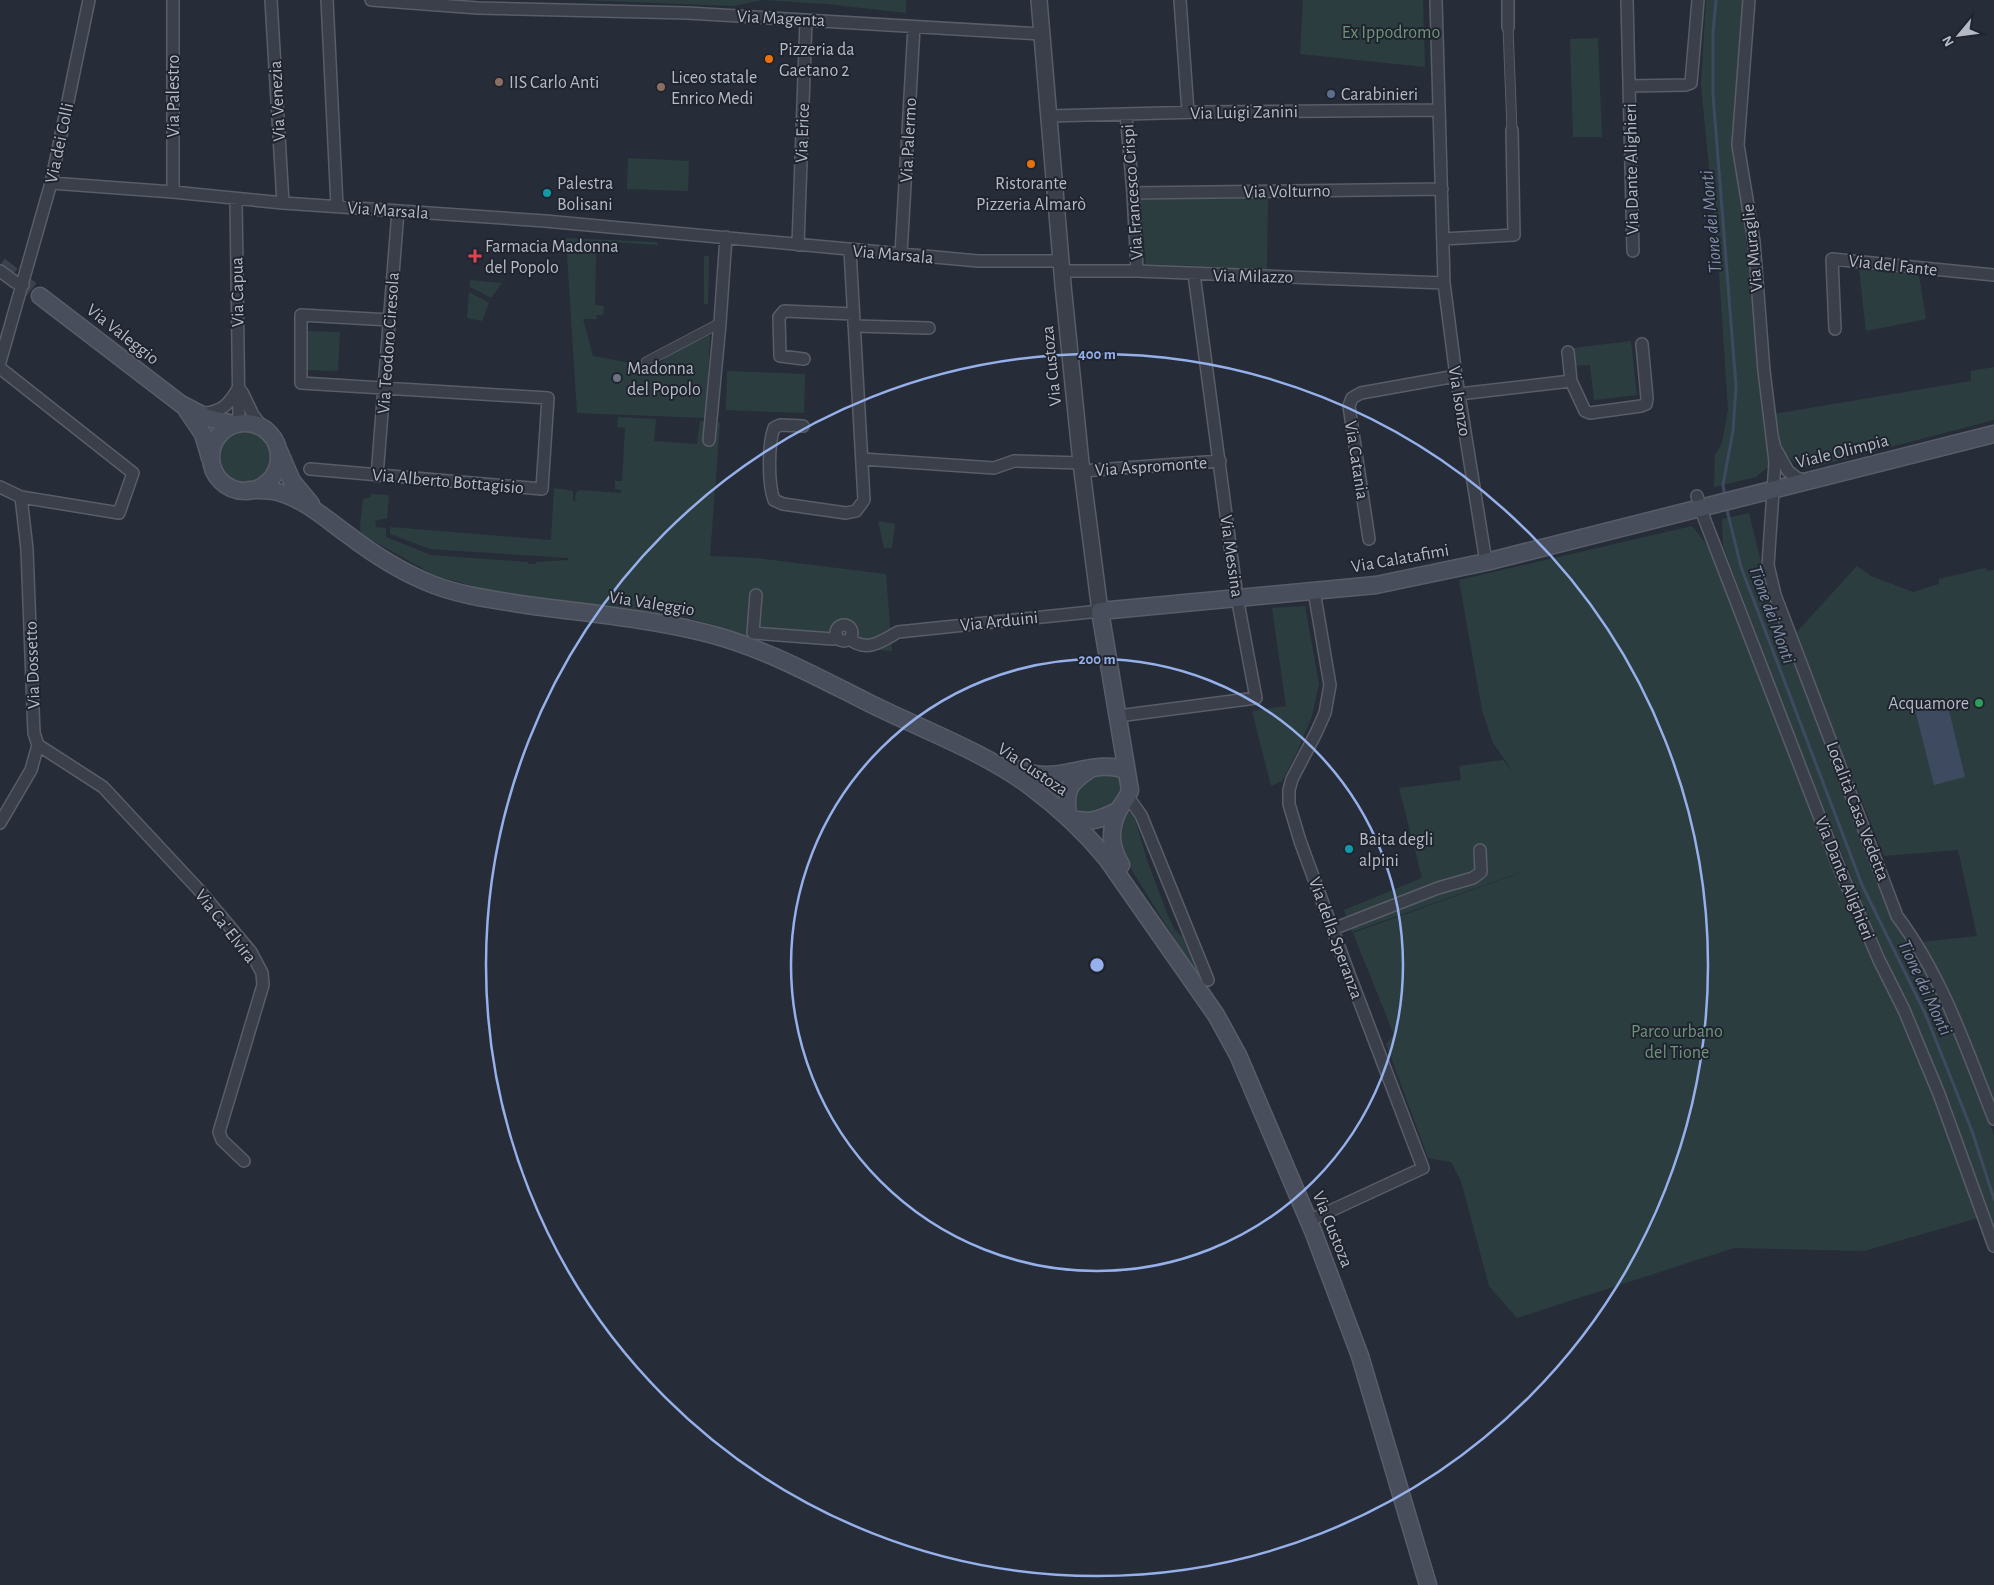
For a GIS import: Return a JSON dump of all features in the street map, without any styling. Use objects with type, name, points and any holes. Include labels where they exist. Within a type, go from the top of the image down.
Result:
[{"type":"main road","name":"Via Valeggio","points":[[40,296],[181,404],[218,422],[237,424]]},
{"type":"main road","name":"Via Valeggio","points":[[181,404],[197,422],[204,434],[211,460]]},
{"type":"main road","points":[[247,423],[263,428],[275,442],[278,452],[278,463],[274,473],[260,487],[250,490],[238,490],[228,486],[216,475],[211,460],[214,442],[219,434],[237,424],[247,423]]},
{"type":"main road","name":"Viale Olimpia","points":[[1699,502],[1741,497],[1772,490],[1994,434]]},
{"type":"main road","name":"Via Valeggio","points":[[275,442],[292,482],[321,515]]},
{"type":"main road","name":"Via Valeggio","points":[[250,490],[279,492],[321,515],[387,561],[411,575],[434,585],[489,599],[668,625],[717,636],[751,647],[784,662],[974,754]]},
{"type":"main road","name":"Via Calatafimi","points":[[1100,611],[1376,585],[1486,562],[1699,502]]},
{"type":"main road","name":"Via Custoza","points":[[1100,611],[1130,790],[1111,830],[1111,844],[1116,857],[1146,906],[1146,913]]},
{"type":"main road","name":"Via Custoza","points":[[1068,818],[1066,798],[1072,784],[1078,777],[1109,757],[1116,746],[1118,721]]},
{"type":"main road","name":"Via Custoza","points":[[974,754],[1026,773],[1046,775],[1094,768],[1118,767],[1126,771]]},
{"type":"main road","name":"Via Custoza","points":[[974,754],[1030,786],[1090,838],[1108,858],[1216,1015],[1238,1055],[1313,1231],[1360,1356],[1428,1585]]},
{"type":"main road","name":"Via Custoza","points":[[1068,818],[1082,822],[1093,821],[1123,803]]},
{"type":"street","name":"Via dei Colli","points":[[0,362],[2,346],[51,183],[89,0]]},
{"type":"street","name":"Via Palestro","points":[[173,0],[173,192]]},
{"type":"street","name":"Via Venezia","points":[[271,0],[283,203]]},
{"type":"street","points":[[327,0],[337,206]]},
{"type":"street","name":"Via Magenta","points":[[371,0],[478,8],[528,4],[1041,34]]},
{"type":"street","name":"Via Custoza","points":[[1039,0],[1061,266],[1082,467],[1100,611]]},
{"type":"street","points":[[1180,0],[1188,112]]},
{"type":"street","name":"Via Isonzo","points":[[1436,0],[1444,283],[1456,376],[1486,562]]},
{"type":"street","points":[[1443,238],[1514,235],[1508,0]]},
{"type":"street","name":"Via Dante Alighieri","points":[[1627,0],[1633,251]]},
{"type":"street","name":"Via Dante Alighieri","points":[[1630,86],[1686,85],[1691,82],[1698,0]]},
{"type":"street","name":"Via Muraglie","points":[[1749,0],[1738,145],[1754,242],[1764,371],[1772,436],[1779,457],[1788,471],[1797,478],[1806,481]]},
{"type":"street","name":"Via Erice","points":[[798,245],[806,20]]},
{"type":"street","name":"Via Palermo","points":[[901,254],[914,27]]},
{"type":"street","name":"Via Luigi Zanini","points":[[1049,116],[1188,112],[1439,110]]},
{"type":"street","name":"Via Francesco Crispi","points":[[1126,114],[1137,271]]},
{"type":"street","name":"Via Marsala","points":[[51,183],[173,192],[283,203],[545,221],[850,250],[1061,266]]},
{"type":"street","name":"Via Volturno","points":[[1133,193],[1442,189]]},
{"type":"street","name":"Via Capua","points":[[236,199],[240,385],[237,424]]},
{"type":"street","name":"Via Teodoro Ciresola","points":[[377,476],[398,211]]},
{"type":"street","points":[[709,440],[726,238]]},
{"type":"street","points":[[803,426],[780,425],[774,428],[771,490],[774,500],[783,504],[846,513],[856,511],[861,507],[864,500],[850,250]]},
{"type":"street","name":"Via del Fante","points":[[1835,329],[1832,259],[1994,274]]},
{"type":"street","name":"Via Milazzo","points":[[1061,266],[1194,274],[1444,283]]},
{"type":"street","points":[[0,271],[15,282],[22,284]]},
{"type":"street","name":"Via Messina","points":[[1118,721],[1256,698],[1237,597],[1194,274]]},
{"type":"street","points":[[804,359],[780,356],[780,317],[784,311],[788,309],[853,314]]},
{"type":"street","points":[[384,389],[301,383],[301,316],[390,320]]},
{"type":"street","points":[[646,362],[720,323]]},
{"type":"street","points":[[854,326],[930,328]]},
{"type":"street","points":[[1568,352],[1571,381],[1582,407],[1585,411],[1590,412],[1646,404],[1642,344]]},
{"type":"street","points":[[0,368],[133,473],[119,513],[20,497],[0,487]]},
{"type":"street","name":"Via Catania","points":[[1369,539],[1349,406],[1352,398],[1361,393],[1456,376]]},
{"type":"street","points":[[1459,394],[1571,381]]},
{"type":"street","points":[[197,413],[219,411],[231,401],[240,385]]},
{"type":"street","name":"Via Capua","points":[[240,385],[253,415],[263,428]]},
{"type":"street","name":"Via Alberto Bottagisio","points":[[310,469],[542,489],[548,398],[384,389]]},
{"type":"street","name":"Località Casa Vedetta","points":[[1772,436],[1775,462],[1768,565],[1775,594],[1898,916],[1914,939],[1937,982],[1994,1120]]},
{"type":"street","name":"Via Aspromonte","points":[[862,459],[994,468],[1014,461],[1082,467],[1220,461]]},
{"type":"street","name":"Via Dossetto","points":[[0,823],[30,770],[38,745],[34,733],[27,549],[20,497]]},
{"type":"street","name":"Via Dante Alighieri","points":[[1699,502],[1840,870],[1879,960],[1904,1010],[1939,1094],[1994,1246]]},
{"type":"street","name":"Via della Speranza","points":[[1314,591],[1330,684],[1323,718],[1292,779],[1289,790],[1289,804],[1333,929],[1423,1168],[1315,1218]]},
{"type":"street","name":"Via Arduini","points":[[756,595],[753,633],[833,639],[837,637],[842,641],[850,639],[857,645],[869,646],[878,644],[898,632],[1100,611]]},
{"type":"street","name":"Via Ca' Elvira","points":[[38,745],[103,787],[199,890],[250,952],[262,973],[264,985],[219,1132],[222,1140],[244,1161]]},
{"type":"street","points":[[1123,803],[1141,815],[1208,980]]},
{"type":"street","points":[[1333,929],[1438,888],[1473,878],[1481,872],[1480,850]]},
{"type":"green space","points":[[580,0],[763,0],[733,6]]},
{"type":"green space","points":[[763,0],[906,0],[906,13],[827,4]]},
{"type":"green space","name":"Ex Ippodromo","points":[[1303,0],[1423,0],[1425,67],[1300,54]]},
{"type":"green space","points":[[1706,0],[1744,0],[1734,123],[1769,466],[1756,477],[1714,487],[1715,455],[1722,443],[1728,410],[1719,272],[1701,85]]},
{"type":"green space","points":[[1598,38],[1602,137],[1573,137],[1570,39]]},
{"type":"green space","points":[[628,158],[689,161],[688,191],[627,189]]},
{"type":"green space","points":[[1268,198],[1267,269],[1146,264],[1140,200]]},
{"type":"green space","points":[[566,238],[657,242],[658,245],[611,242],[606,244],[603,255],[596,254],[595,305],[604,306],[603,315],[596,315],[597,319],[583,319],[593,356],[651,367],[662,362],[666,355],[710,335],[706,418],[577,413]]},
{"type":"green space","points":[[704,256],[709,256],[708,304],[704,304]]},
{"type":"green space","points":[[1859,269],[1919,275],[1926,319],[1866,331]]},
{"type":"green space","points":[[470,280],[502,283],[491,298],[470,287]]},
{"type":"green space","points":[[469,292],[489,303],[482,321],[467,318]]},
{"type":"green space","points":[[305,331],[340,332],[338,371],[304,370]]},
{"type":"green space","points":[[1631,341],[1637,395],[1594,400],[1590,365],[1575,366],[1573,348]]},
{"type":"green space","points":[[1994,367],[1994,420],[1810,468],[1793,461],[1787,455],[1780,440],[1774,414],[1971,381],[1971,371]]},
{"type":"green space","points":[[727,371],[805,374],[804,413],[726,410]]},
{"type":"green space","points":[[618,417],[656,419],[654,441],[697,444],[700,421],[720,423],[710,556],[756,558],[886,574],[892,651],[747,639],[712,624],[688,618],[496,592],[436,576],[361,534],[363,499],[371,497],[371,494],[389,495],[387,518],[375,521],[376,527],[386,528],[386,537],[431,555],[528,562],[528,564],[568,560],[568,558],[430,549],[390,534],[390,527],[551,540],[554,488],[573,491],[573,501],[579,501],[575,500],[576,493],[579,490],[621,493],[621,490],[615,489],[615,481],[622,481],[625,428],[617,427]]},
{"type":"green space","points":[[240,431],[250,431],[264,438],[271,452],[271,462],[264,476],[250,483],[240,483],[230,479],[223,472],[219,462],[219,452],[223,442],[230,435]]},
{"type":"green space","points":[[1749,513],[1768,591],[1871,856],[1912,947],[1935,990],[1967,1064],[1994,1135],[1994,1232],[1949,1100],[1863,906],[1798,744],[1723,546],[1722,519]]},
{"type":"green space","points":[[878,521],[895,524],[892,548],[884,548]]},
{"type":"green space","name":"Parco urbano del Tione","points":[[1692,526],[1712,551],[1939,1107],[1978,1218],[1864,1251],[1734,1248],[1517,1318],[1489,1286],[1461,1181],[1451,1162],[1428,1158],[1386,1044],[1394,1035],[1353,933],[1550,862],[1352,932],[1344,910],[1422,878],[1399,788],[1461,780],[1459,766],[1503,760],[1514,773],[1493,743],[1482,710],[1459,580]]},
{"type":"green space","points":[[1857,566],[1871,576],[1913,592],[1939,584],[1939,579],[1985,568],[1988,571],[1994,570],[1994,1103],[1954,1005],[1922,942],[1977,936],[1958,850],[1884,856],[1795,634]]},
{"type":"green space","points":[[1305,606],[1319,684],[1312,716],[1297,752],[1282,781],[1271,786],[1252,711],[1286,706],[1272,608]]},
{"type":"green space","points":[[1105,774],[1118,777],[1122,781],[1121,789],[1113,803],[1106,808],[1091,813],[1075,811],[1074,793],[1089,778]]},
{"type":"green space","points":[[1066,777],[1061,796],[1056,797],[1039,784],[1040,781]]},
{"type":"green space","points":[[1129,812],[1134,816],[1148,863],[1168,916],[1175,930],[1183,938],[1201,974],[1235,1029],[1231,1030],[1128,864],[1118,838],[1123,817]]},
{"type":"water","points":[[1947,702],[1965,777],[1934,785],[1915,710]]},
{"type":"waterway","name":"Tione dei Monti","points":[[1716,0],[1713,32],[1713,95],[1736,386],[1733,431],[1723,485],[1725,497]]},
{"type":"waterway","name":"Tione dei Monti","points":[[1726,506],[1741,567],[1862,885],[1925,1013],[1972,1131],[1994,1199]]},
{"type":"tunnel","points":[[0,265],[40,296]]},
{"type":"place","name":"Pizzeria da Gaetano 2","points":[[769,59]]},
{"type":"place","name":"IIS Carlo Anti","points":[[499,82]]},
{"type":"place","name":"Liceo statale Enrico Medi","points":[[661,87]]},
{"type":"place","name":"Carabinieri","points":[[1331,94]]},
{"type":"place","name":"Ristorante Pizzeria Almarò","points":[[1031,164]]},
{"type":"place","name":"Palestra Bolisani","points":[[547,193]]},
{"type":"place","name":"Farmacia Madonna del Popolo","points":[[475,256]]},
{"type":"place","name":"Madonna del Popolo","points":[[617,378]]},
{"type":"place","name":"Acquamore","points":[[1979,703]]},
{"type":"place","name":"Baita degli alpini","points":[[1349,849]]}]
